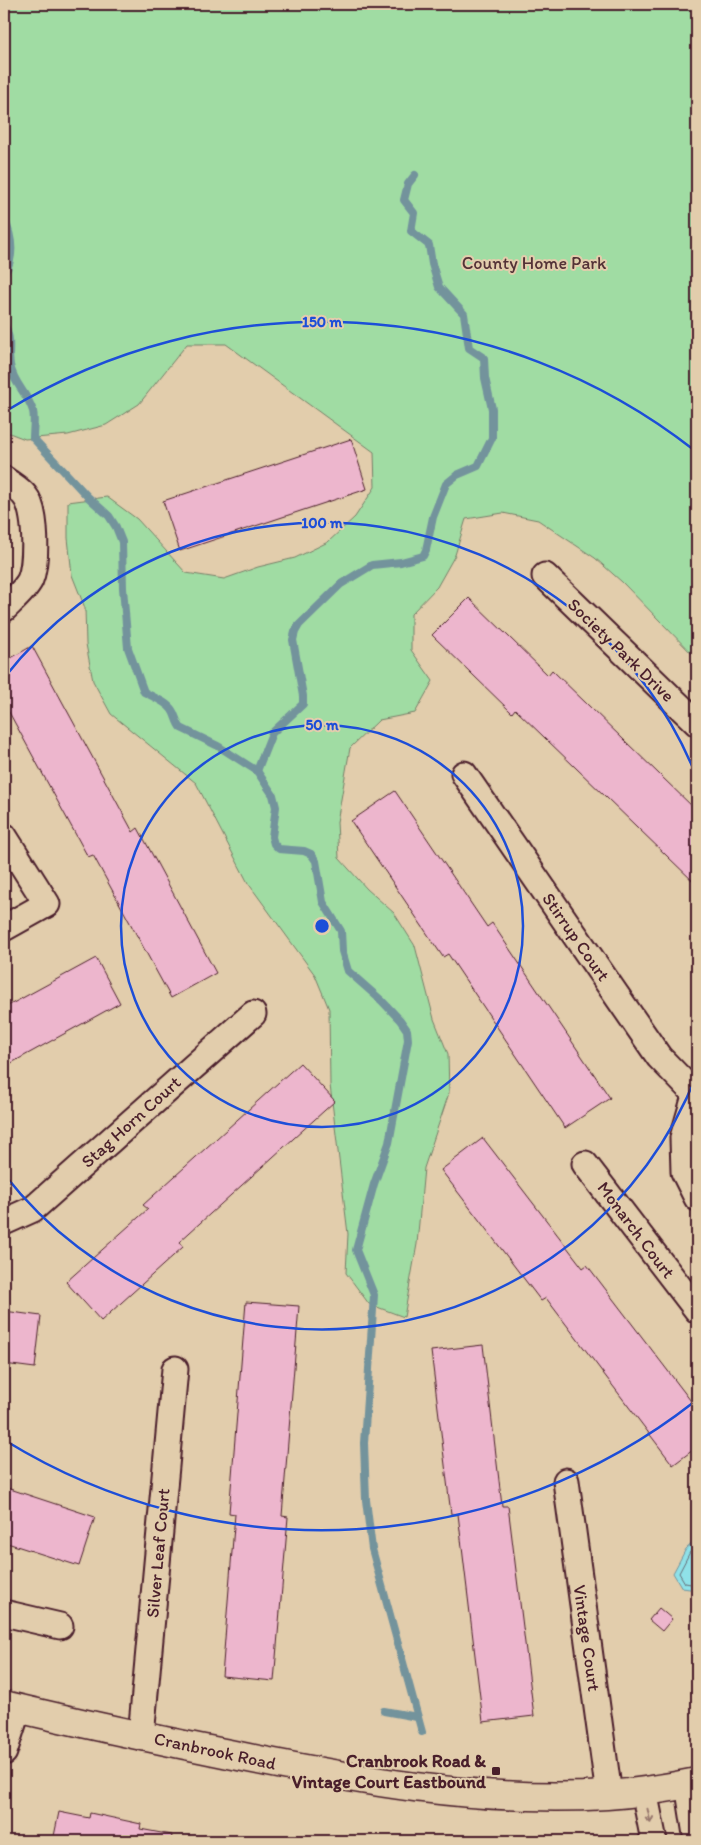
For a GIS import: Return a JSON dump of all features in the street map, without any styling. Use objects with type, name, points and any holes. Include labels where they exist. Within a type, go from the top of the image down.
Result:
[{"type":"street","points":[[4,479],[26,497],[34,523],[35,554],[30,580],[4,609]]},
{"type":"street","name":"Society Park Drive","points":[[545,576],[697,723]]},
{"type":"street","name":"Stirrup Court","points":[[464,774],[659,1056],[697,1093]]},
{"type":"street","points":[[4,836],[46,904],[4,928]]},
{"type":"street","name":"Stag Horn Court","points":[[4,1222],[33,1209],[253,1014]]},
{"type":"street","points":[[697,1093],[684,1138],[684,1172],[697,1198]]},
{"type":"street","name":"Monarch Court","points":[[585,1164],[694,1297]]},
{"type":"street","name":"Silver Leaf Court","points":[[141,1736],[175,1369]]},
{"type":"street","name":"Vintage Court","points":[[566,1481],[608,1795]]},
{"type":"street","points":[[4,1613],[60,1626]]},
{"type":"street","points":[[4,1752],[11,1707]]},
{"type":"street","name":"Cranbrook Road","points":[[11,1707],[328,1774],[434,1790],[528,1797],[608,1795],[692,1783]]},
{"type":"street","points":[[692,1783],[697,1841]]},
{"type":"street","points":[[644,1791],[654,1841]]},
{"type":"green space","name":"County Home Park","points":[[4,4],[697,4],[697,659],[622,582],[595,558],[538,520],[503,513],[466,519],[455,555],[437,587],[411,614],[411,650],[433,681],[415,713],[379,720],[350,748],[337,822],[339,858],[367,889],[394,913],[415,946],[434,1019],[448,1054],[449,1093],[424,1168],[417,1244],[404,1317],[369,1304],[346,1273],[348,1234],[330,1085],[329,1009],[315,975],[248,883],[196,783],[111,714],[93,681],[86,644],[85,608],[72,575],[68,538],[68,502],[107,497],[137,519],[186,573],[224,579],[258,567],[295,558],[328,542],[355,517],[375,487],[374,452],[226,344],[187,344],[139,404],[106,425],[68,435],[25,439],[4,431]]},
{"type":"water","points":[[697,1539],[697,1590],[682,1588],[673,1573],[686,1549]]},
{"type":"building","points":[[351,439],[367,489],[180,551],[163,501]]},
{"type":"building","points":[[469,598],[548,675],[552,670],[697,811],[697,885],[515,709],[512,713],[432,635]]},
{"type":"building","points":[[32,646],[133,832],[138,828],[216,973],[171,998],[93,855],[88,857],[4,703],[4,662]]},
{"type":"building","points":[[395,791],[487,927],[492,923],[610,1098],[565,1128],[448,954],[443,957],[351,821]]},
{"type":"building","points":[[96,958],[120,1003],[4,1067],[4,1008]]},
{"type":"building","points":[[300,1063],[335,1101],[179,1242],[183,1247],[101,1321],[66,1282],[148,1209],[143,1205]]},
{"type":"building","points":[[483,1138],[583,1268],[587,1265],[697,1409],[697,1447],[673,1465],[546,1298],[541,1301],[441,1170]]},
{"type":"building","points":[[246,1302],[299,1306],[282,1516],[288,1517],[274,1681],[222,1676],[235,1514],[229,1513]]},
{"type":"building","points":[[4,1311],[41,1316],[35,1368],[4,1364]]},
{"type":"building","points":[[483,1345],[502,1506],[508,1506],[534,1716],[483,1722],[458,1514],[451,1514],[431,1351]]},
{"type":"building","points":[[4,1487],[95,1517],[79,1566],[4,1542]]},
{"type":"building","points":[[659,1608],[672,1619],[662,1631],[649,1620]]},
{"type":"building","points":[[59,1812],[89,1818],[90,1813],[141,1824],[140,1829],[172,1835],[171,1841],[53,1841]]},
{"type":"waterway","points":[[257,771],[272,733],[303,704],[293,640],[299,625],[341,584],[372,565],[401,562],[423,556],[433,517],[446,484],[457,475],[478,466],[492,438],[492,409],[485,378],[484,358],[469,348],[464,314],[439,287],[429,245],[411,231],[414,213],[404,200],[408,184],[415,175]]},
{"type":"waterway","points":[[4,218],[11,246],[10,261],[4,275]]},
{"type":"waterway","points":[[4,324],[8,335],[9,359],[12,371],[33,411],[33,438],[88,497],[109,516],[122,542],[123,588],[128,648],[144,692],[170,707],[181,728],[218,746],[257,771],[273,795],[276,807],[272,837],[274,844],[279,849],[304,851],[311,854],[316,861],[323,902],[341,931],[342,951],[348,971],[382,1001],[407,1030],[408,1040],[389,1143],[374,1184],[356,1250],[374,1295],[364,1443],[366,1500],[372,1549],[422,1732]]},
{"type":"waterway","points":[[384,1711],[417,1717]]},
{"type":"place","name":"Cranbrook Road & Vintage Court Eastbound","points":[[496,1771]]}]
